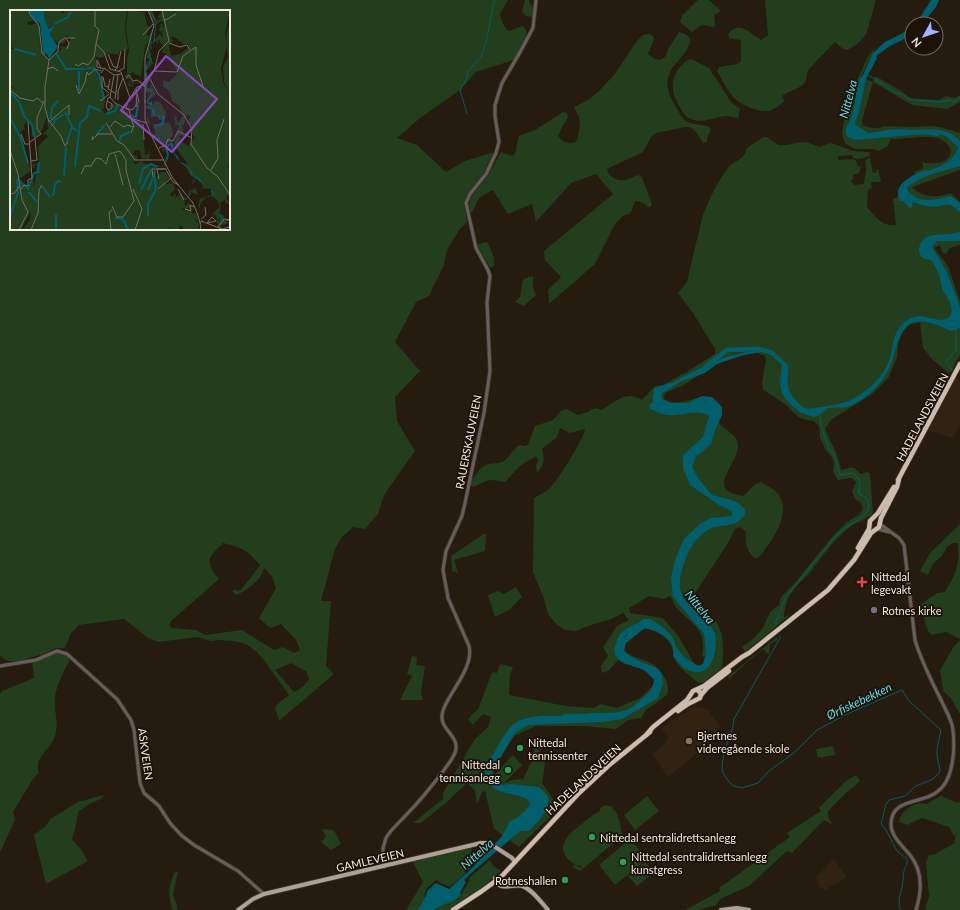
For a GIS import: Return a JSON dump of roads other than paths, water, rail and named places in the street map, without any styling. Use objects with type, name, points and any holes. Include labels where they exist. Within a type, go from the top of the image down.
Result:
[{"type":"highway","name":"HADELANDSVEIEN","points":[[701,695],[749,653],[820,597],[849,566],[878,526],[899,479],[960,364]]},
{"type":"highway","name":"HADELANDSVEIEN","points":[[849,566],[870,526],[870,521],[874,518],[899,479]]},
{"type":"highway","points":[[870,526],[878,526],[877,519],[874,518]]},
{"type":"highway","name":"HADELANDSVEIEN","points":[[697,690],[749,653]]},
{"type":"highway","points":[[697,690],[701,695],[699,699],[696,700],[691,696],[693,691],[697,690]]},
{"type":"highway","name":"HADELANDSVEIEN","points":[[648,734],[653,727],[691,696]]},
{"type":"highway","name":"HADELANDSVEIEN","points":[[453,910],[496,879],[586,786],[608,766],[648,734],[696,700]]},
{"type":"main road","name":"GAMLEVEIEN","points":[[238,910],[253,899],[264,894],[477,844],[489,843],[514,861]]},
{"type":"main road","points":[[496,879],[501,886],[506,887],[518,885],[525,887],[548,910]]},
{"type":"main road","points":[[721,910],[735,908],[749,910]]},
{"type":"street","name":"RAUERSKAUVEIEN","points":[[384,867],[384,844],[386,838],[431,787],[452,760],[456,751],[454,739],[443,724],[442,712],[463,674],[470,653],[469,646],[448,598],[444,584],[443,566],[446,551],[463,512],[484,413],[490,366],[487,302],[490,279],[488,270],[476,248],[466,203],[470,194],[486,174],[496,153],[499,142],[495,116],[496,105],[502,83],[533,28],[536,0]]},
{"type":"street","points":[[878,526],[899,538],[904,546],[915,640],[920,655],[949,717],[953,731],[952,767],[945,785],[932,796],[901,806],[892,818],[894,834],[914,861],[920,876],[920,896],[916,910]]},
{"type":"street","name":"ASKVEIEN","points":[[0,666],[36,660],[57,651],[66,654],[117,699],[131,720],[134,730],[140,783],[144,793],[159,806],[170,823],[181,835],[194,845],[234,868],[264,894]]},
{"type":"water","points":[[931,0],[939,0],[936,7],[929,16],[921,16]]},
{"type":"water","name":"Nittelva","points":[[904,32],[904,39],[890,46],[876,56],[877,58],[866,79],[859,112],[855,123],[868,133],[896,129],[938,130],[955,136],[960,141],[960,166],[926,176],[907,188],[911,194],[921,199],[933,200],[951,196],[960,203],[960,212],[950,205],[931,207],[912,202],[913,206],[910,208],[903,201],[900,201],[898,196],[900,187],[907,179],[921,171],[939,167],[954,156],[958,147],[947,137],[941,134],[938,136],[922,134],[856,140],[848,137],[846,134],[846,128],[854,108],[858,81],[863,75],[873,53],[885,42]]},
{"type":"water","name":"Nittelva","points":[[960,231],[960,241],[937,241],[932,247],[947,272],[960,308],[960,328],[951,331],[930,323],[918,321],[908,325],[900,335],[892,362],[885,376],[871,393],[858,402],[847,407],[829,408],[813,412],[804,412],[795,408],[786,399],[781,390],[780,381],[782,365],[771,355],[761,352],[744,355],[717,364],[705,373],[682,381],[661,394],[662,399],[670,403],[688,403],[702,396],[712,397],[722,407],[722,415],[715,430],[711,444],[696,457],[692,467],[698,478],[712,495],[732,500],[745,509],[745,515],[736,523],[711,528],[700,536],[689,551],[682,571],[680,587],[684,598],[714,631],[716,642],[712,661],[709,667],[700,672],[685,669],[673,656],[672,645],[669,640],[655,631],[645,628],[626,643],[624,651],[641,662],[657,668],[662,675],[663,684],[658,698],[622,719],[602,722],[528,725],[515,733],[492,771],[493,778],[498,783],[503,785],[511,784],[539,787],[548,797],[549,801],[546,811],[529,831],[520,831],[469,875],[464,880],[466,882],[460,893],[461,895],[458,898],[434,910],[417,910],[421,906],[428,890],[436,883],[449,889],[468,872],[502,836],[510,821],[517,818],[529,807],[530,802],[526,799],[520,796],[498,791],[493,788],[487,781],[485,775],[490,759],[504,736],[514,724],[521,720],[536,716],[581,716],[590,713],[612,713],[631,708],[649,692],[654,680],[645,671],[620,661],[616,657],[615,646],[643,619],[650,619],[663,627],[674,639],[675,645],[683,656],[698,666],[703,664],[706,653],[704,634],[673,597],[671,577],[676,557],[684,539],[701,523],[711,518],[731,516],[732,511],[719,505],[690,485],[683,468],[683,455],[703,437],[709,416],[700,413],[666,415],[650,409],[649,405],[652,403],[659,390],[688,374],[726,357],[763,348],[772,350],[788,365],[789,390],[795,400],[807,409],[837,404],[853,399],[872,385],[883,373],[890,358],[897,331],[904,323],[917,316],[944,320],[950,316],[952,308],[942,288],[937,270],[931,260],[922,257],[919,250],[923,240],[927,237]]},
{"type":"waterway","points":[[467,114],[460,90],[466,80],[468,71],[482,56],[495,0]]},
{"type":"waterway","points":[[868,75],[911,100],[940,102],[951,100],[953,102],[960,98]]},
{"type":"waterway","points":[[952,371],[946,362],[956,350],[956,329]]},
{"type":"waterway","name":"Nittelva","points":[[705,367],[727,350],[760,349]]},
{"type":"waterway","name":"Nittelva","points":[[656,402],[656,390],[670,385]]},
{"type":"waterway","name":"Nittelva","points":[[800,410],[814,415],[823,410]]},
{"type":"waterway","name":"Ørfiskebekken","points":[[776,626],[776,621],[786,597],[834,538],[845,528],[865,515],[869,508],[868,499],[859,494],[860,480],[853,473],[840,475],[836,460],[824,435],[819,411]]},
{"type":"waterway","name":"Nittelva","points":[[618,648],[618,643],[621,636],[639,625]]},
{"type":"waterway","name":"Ørfiskebekken","points":[[780,636],[734,719],[732,731],[724,751],[722,768],[723,773],[729,782],[734,786],[742,788],[758,783],[769,771],[795,752],[817,730],[847,714],[902,690],[909,701],[941,730],[937,749],[940,769],[939,773],[933,779],[916,786],[905,796],[889,800],[886,804],[881,824],[886,830],[897,851],[907,859],[899,899],[901,910]]},
{"type":"waterway","name":"Nittelva","points":[[565,716],[585,716]]},
{"type":"place","name":"Nittedal legevakt","points":[[862,582]]},
{"type":"place","name":"Rotnes kirke","points":[[874,610]]},
{"type":"place","name":"Bjertnes videregående skole","points":[[689,741]]},
{"type":"place","name":"Nittedal tennissenter","points":[[520,748]]},
{"type":"place","name":"Nittedal tennisanlegg","points":[[508,770]]},
{"type":"place","name":"Nittedal sentralidrettsanlegg","points":[[592,837]]},
{"type":"place","name":"Nittedal sentralidrettsanlegg kunstgress","points":[[623,862]]},
{"type":"place","name":"Rotneshallen","points":[[565,880]]}]
